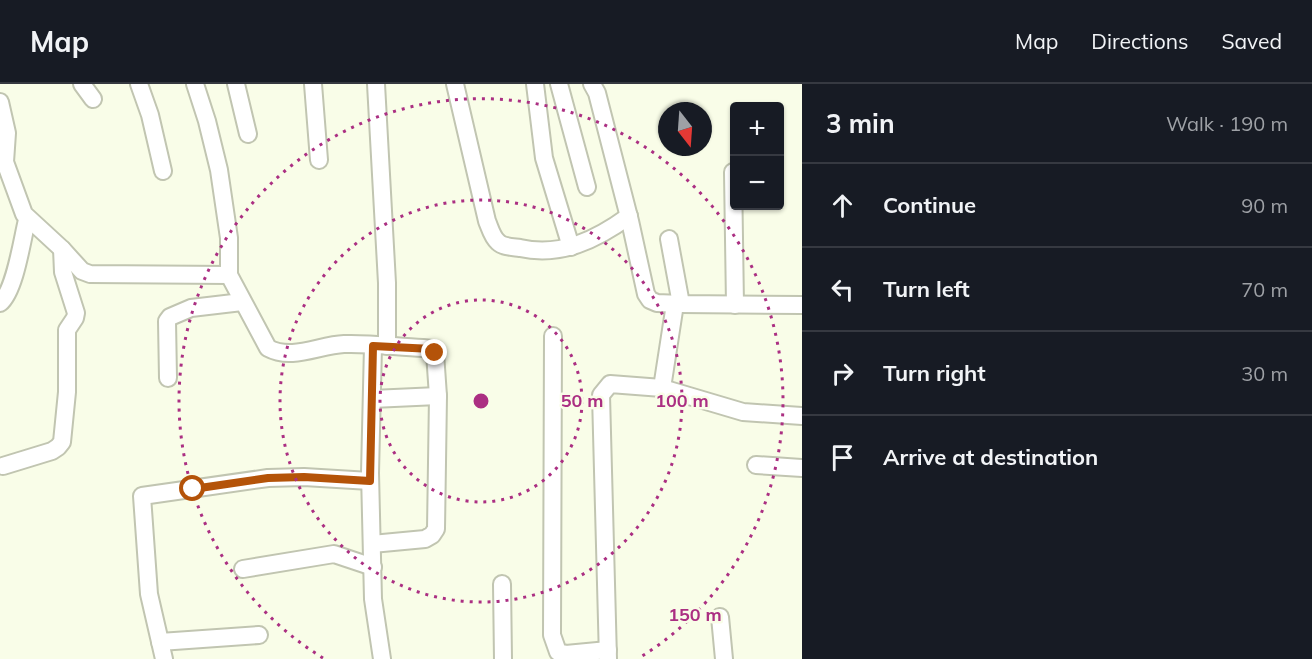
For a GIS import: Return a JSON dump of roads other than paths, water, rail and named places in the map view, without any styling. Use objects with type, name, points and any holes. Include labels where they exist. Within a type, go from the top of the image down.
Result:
[{"type":"street","points":[[82,84],[93,99]]},
{"type":"street","points":[[139,84],[150,116],[163,171]]},
{"type":"street","points":[[195,84],[219,170],[229,238],[229,275],[267,348],[291,354],[344,344],[432,349],[437,359],[436,528],[432,536],[425,539],[372,544]]},
{"type":"street","points":[[236,84],[248,134]]},
{"type":"street","points":[[313,84],[319,160]]},
{"type":"street","points":[[376,84],[387,283],[372,399],[370,481],[373,592],[382,659]]},
{"type":"street","points":[[455,84],[487,221],[495,240],[500,244],[534,251],[571,247],[630,223]]},
{"type":"street","points":[[535,84],[544,158],[571,247]]},
{"type":"street","points":[[559,84],[587,187]]},
{"type":"street","points":[[592,84],[597,93],[646,294],[650,300],[657,303],[678,304],[802,305]]},
{"type":"street","points":[[0,102],[7,133],[6,162],[27,220],[62,249],[82,271],[90,274],[229,275]]},
{"type":"street","points":[[734,210],[735,304]]},
{"type":"street","points":[[0,303],[6,296],[12,281],[27,220]]},
{"type":"street","points":[[662,388],[678,304],[669,239]]},
{"type":"street","points":[[3,466],[52,451],[62,442],[67,392],[67,330],[76,313],[63,272],[62,249]]},
{"type":"street","points":[[168,378],[167,321],[170,316],[191,308],[242,302]]},
{"type":"street","points":[[554,336],[552,635],[558,652],[608,654],[601,395],[610,384],[662,388],[744,412],[802,417]]},
{"type":"street","points":[[372,399],[438,396]]},
{"type":"street","points":[[756,465],[802,468]]},
{"type":"street","points":[[164,659],[149,594],[142,496],[268,478],[304,477],[370,481]]},
{"type":"street","points":[[243,569],[334,554],[373,567]]},
{"type":"street","points":[[502,584],[503,659]]},
{"type":"street","points":[[720,617],[724,659]]},
{"type":"street","points":[[160,642],[260,635]]}]
